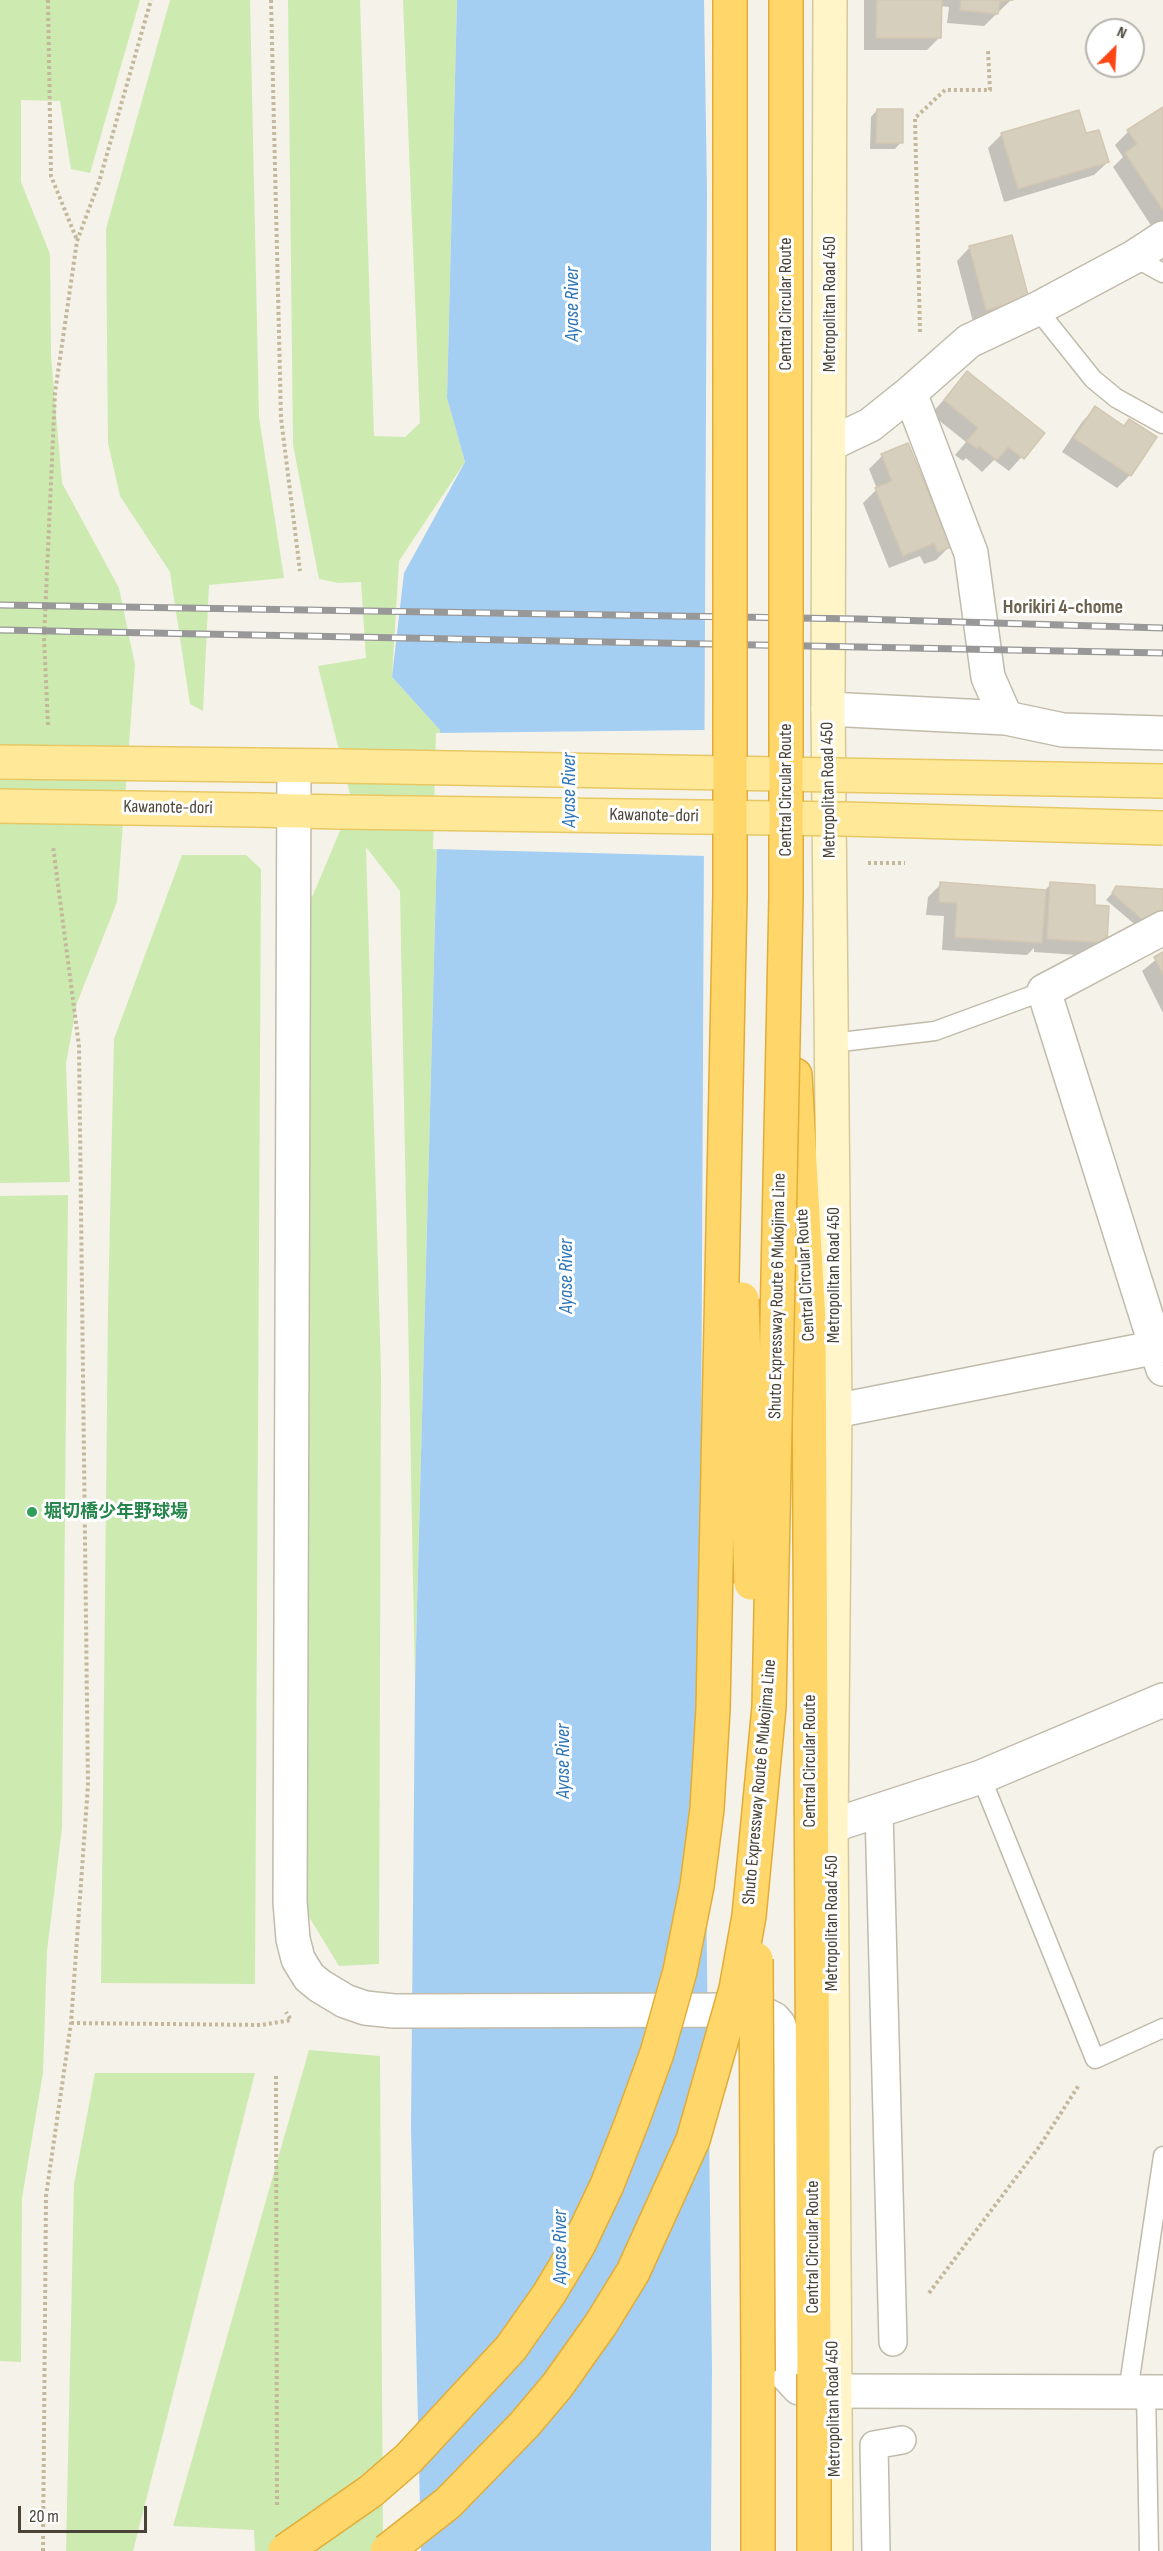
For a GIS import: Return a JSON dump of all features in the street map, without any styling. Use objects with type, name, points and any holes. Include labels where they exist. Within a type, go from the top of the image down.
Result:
[{"type":"highway","points":[[285,2551],[371,2491],[408,2458],[503,2357],[549,2294],[579,2244],[607,2185],[657,2054],[680,1971],[697,1886],[707,1809],[713,1709],[730,895],[730,0]]},
{"type":"highway","name":"Central Circular Route","points":[[786,0],[786,897],[809,1323],[814,2551]]},
{"type":"highway","points":[[730,895],[755,1712],[758,2551]]},
{"type":"highway","name":"Shuto Expressway Route 6 Mukojima Line","points":[[387,2551],[448,2503],[487,2466],[556,2386],[601,2324],[633,2272],[693,2140],[736,1989],[749,1916],[769,1707],[786,897]]},
{"type":"main road","name":"Metropolitan Road 450","points":[[830,0],[828,709],[835,1411],[831,1826],[836,2551]]},
{"type":"main road","points":[[0,762],[1163,781]]},
{"type":"main road","name":"Kawanote-dori","points":[[0,806],[845,819],[1163,828]]},
{"type":"street","points":[[830,444],[870,425],[969,341],[1037,309],[1134,257],[1163,238]]},
{"type":"street","points":[[916,388],[971,554],[988,677],[1006,718]]},
{"type":"street","points":[[828,709],[1006,718],[1063,730],[1163,733]]},
{"type":"street","points":[[294,766],[290,1902],[293,1939],[298,1959],[309,1977],[335,1996],[355,2006],[394,2011],[746,2010],[758,2011],[774,2019],[780,2025],[786,2051],[784,2372],[799,2388],[834,2391],[1146,2392]]},
{"type":"street","points":[[835,1411],[1160,1354],[1044,991],[1163,928]]},
{"type":"street","points":[[831,1826],[981,1777],[1163,1700]]},
{"type":"street","points":[[879,1811],[892,2342]]},
{"type":"street","points":[[876,2551],[874,2445],[902,2440]]},
{"type":"lane","points":[[1134,257],[1163,273]]},
{"type":"lane","points":[[1037,309],[1093,379],[1116,398],[1163,424]]},
{"type":"lane","points":[[832,1043],[935,1031],[1044,991]]},
{"type":"lane","points":[[981,1777],[1095,2059],[1163,2028]]},
{"type":"lane","points":[[1149,2551],[1146,2392],[1163,2156]]},
{"type":"path","points":[[48,0],[51,176],[77,241]]},
{"type":"path","points":[[48,729],[44,638],[55,393],[77,241],[99,182],[151,0]]},
{"type":"path","points":[[271,0],[281,418],[300,571]]},
{"type":"path","points":[[916,388],[915,118],[945,90],[990,90],[988,51]]},
{"type":"path","points":[[43,2551],[46,2196],[71,2023],[88,1785],[79,1046],[53,843]]},
{"type":"path","points":[[71,2023],[261,2025],[291,2020]]},
{"type":"path","points":[[927,2295],[1039,2147],[1095,2059]]},
{"type":"path","points":[[276,2076],[277,2515]]},
{"type":"green space","points":[[0,0],[140,0],[90,173],[71,169],[60,101],[21,100],[21,182],[50,254],[51,356],[62,483],[119,588],[135,665],[117,902],[77,1003],[66,1064],[70,1182],[0,1183]]},
{"type":"green space","points":[[170,0],[250,0],[259,417],[284,578],[209,585],[203,711],[190,704],[170,572],[120,496],[108,443],[106,229]]},
{"type":"green space","points":[[288,0],[360,0],[374,436],[405,437],[420,423],[403,0],[457,0],[447,398],[465,462],[399,561],[392,677],[440,730],[415,1684],[400,891],[366,847],[381,1372],[379,1964],[339,1966],[300,1902],[298,905],[313,895],[352,802],[318,666],[366,658],[361,582],[338,583],[319,579],[293,445]]},
{"type":"green space","points":[[182,855],[246,855],[261,869],[255,1984],[101,1983],[108,1310],[114,1039]]},
{"type":"green space","name":"堀切橋少年野球場","points":[[68,1195],[62,1828],[47,1951],[43,2073],[22,2198],[21,2362],[0,2361],[0,1196]]},
{"type":"green space","points":[[309,2050],[380,2056],[383,2551],[255,2551],[254,2530],[173,2526]]},
{"type":"green space","points":[[95,2073],[255,2073],[133,2551],[66,2551],[74,2184]]},
{"type":"water","name":"Ayase River","points":[[457,0],[704,0],[707,192],[701,1482],[712,2368],[711,2551],[421,2551],[411,2128],[415,1684],[440,730],[392,677],[404,573],[465,462],[447,398]]},
{"type":"pier","points":[[707,730],[707,856],[433,849],[436,733]]},
{"type":"building","points":[[877,0],[942,0],[941,38],[876,38]]},
{"type":"building","points":[[961,0],[1013,0],[1000,1],[998,14],[960,10]]},
{"type":"building","points":[[1163,107],[1163,210],[1125,153],[1137,144],[1127,130]]},
{"type":"building","points":[[877,109],[903,109],[903,143],[876,143]]},
{"type":"building","points":[[1079,110],[1086,133],[1099,130],[1109,162],[1018,189],[1001,133]]},
{"type":"building","points":[[1012,235],[1029,299],[986,310],[969,246]]},
{"type":"building","points":[[967,371],[1045,433],[1024,459],[1008,447],[997,460],[979,446],[977,449],[967,441],[978,428],[944,400]]},
{"type":"building","points":[[1095,406],[1124,426],[1129,419],[1157,437],[1131,476],[1074,438]]},
{"type":"building","points":[[908,443],[951,547],[938,552],[934,543],[903,556],[875,488],[892,481],[881,454]]},
{"type":"building","points":[[940,882],[1046,890],[1042,943],[955,937],[957,903],[939,902]]},
{"type":"building","points":[[1050,882],[1095,885],[1095,905],[1109,906],[1107,943],[1047,939]]},
{"type":"building","points":[[1116,886],[1163,889],[1163,912],[1145,922],[1112,893]]},
{"type":"building","points":[[1163,952],[1163,974],[1154,957]]},
{"type":"railway","points":[[0,605],[859,619],[1163,628]]},
{"type":"railway","points":[[0,630],[1163,653]]},
{"type":"place","name":"堀切橋少年野球場","points":[[32,1512]]},
{"type":"district","name":"Horikiri 4-chome","points":[[1063,608]]}]
